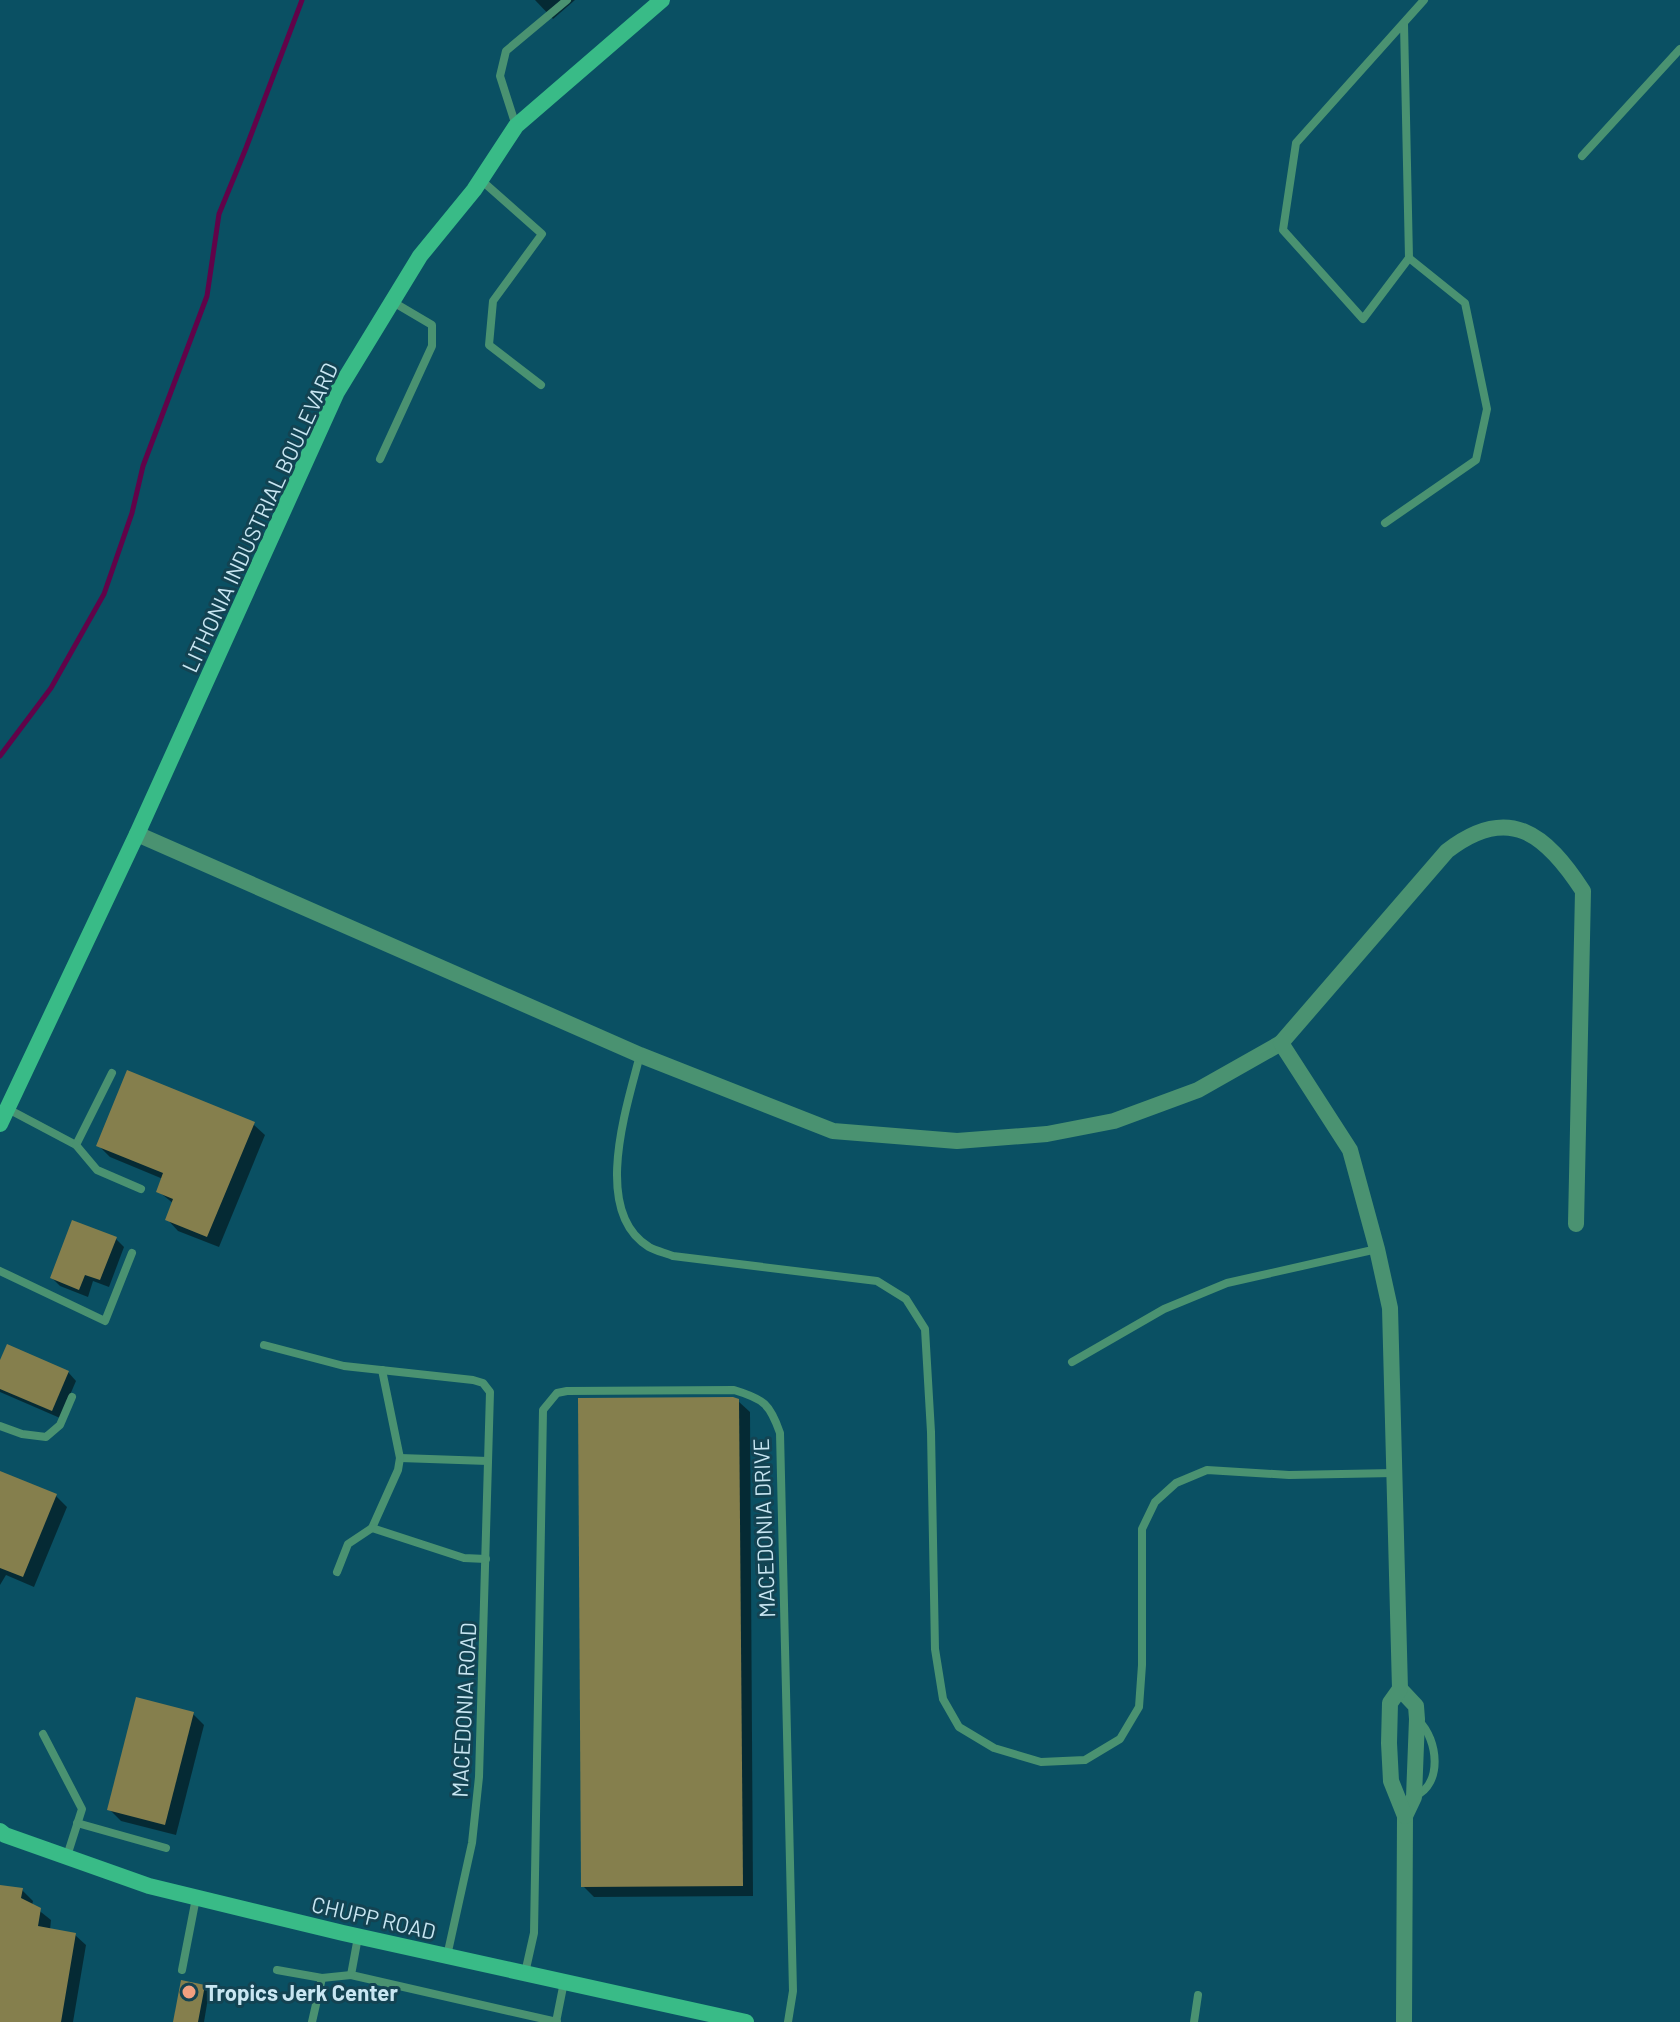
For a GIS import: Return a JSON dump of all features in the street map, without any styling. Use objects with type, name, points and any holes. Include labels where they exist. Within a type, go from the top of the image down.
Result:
[{"type":"main road","name":"LITHONIA INDUSTRIAL BOULEVARD","points":[[3,1116],[137,834],[337,392],[420,256],[481,180],[516,126],[662,0]]},
{"type":"main road","name":"CHUPP ROAD","points":[[0,1831],[149,1886],[358,1937],[746,2022]]},
{"type":"street","points":[[137,834],[640,1055],[833,1131],[957,1141],[1047,1134],[1114,1121],[1198,1090],[1281,1043],[1447,851],[1469,834],[1502,827],[1534,835],[1562,859],[1583,891],[1576,1224]]},
{"type":"street","points":[[1281,1043],[1350,1150],[1390,1308],[1400,1689],[1390,1703],[1389,1743],[1391,1781],[1405,1816],[1404,2022]]},
{"type":"street","points":[[1400,1689],[1416,1706],[1417,1719],[1414,1797],[1405,1816]]},
{"type":"lane","points":[[516,126],[500,76],[506,51],[567,0]]},
{"type":"lane","points":[[1404,24],[1409,258],[1363,319],[1283,230],[1296,143],[1424,0]]},
{"type":"lane","points":[[1582,156],[1680,49]]},
{"type":"lane","points":[[481,180],[542,234],[493,301],[489,345],[541,385]]},
{"type":"lane","points":[[1385,523],[1476,460],[1487,409],[1465,303],[1409,258]]},
{"type":"lane","points":[[380,459],[432,346],[432,325],[392,302]]},
{"type":"lane","points":[[640,1055],[618,1137],[618,1186],[625,1222],[649,1247],[673,1256],[877,1281],[906,1299],[925,1329],[931,1432],[935,1649],[943,1699],[959,1727],[994,1748],[1041,1762],[1085,1760],[1120,1739],[1139,1707],[1142,1529],[1155,1502],[1176,1483],[1207,1470],[1289,1475],[1394,1473]]},
{"type":"lane","points":[[76,1145],[112,1073]]},
{"type":"lane","points":[[3,1116],[76,1145],[97,1170],[141,1189]]},
{"type":"lane","points":[[1072,1362],[1164,1309],[1227,1283],[1377,1249]]},
{"type":"lane","points":[[0,1271],[105,1321],[132,1253]]},
{"type":"lane","name":"MACEDONIA ROAD","points":[[264,1345],[344,1366],[473,1380],[483,1383],[490,1392],[479,1777],[475,1822],[446,1957]]},
{"type":"lane","points":[[337,1572],[348,1544],[372,1528],[398,1470],[400,1458],[382,1370]]},
{"type":"lane","name":"MACEDONIA DRIVE","points":[[525,1974],[534,1933],[543,1410],[557,1393],[567,1391],[734,1390],[756,1397],[766,1404],[773,1412],[780,1433],[793,1991],[788,2022]]},
{"type":"lane","points":[[0,1426],[22,1434],[46,1437],[60,1425],[72,1397]]},
{"type":"lane","points":[[400,1458],[488,1461]]},
{"type":"lane","points":[[372,1528],[464,1558],[486,1559]]},
{"type":"lane","points":[[1414,1797],[1425,1792],[1432,1782],[1433,1743],[1430,1732],[1417,1719]]},
{"type":"lane","points":[[43,1734],[82,1809],[67,1857]]},
{"type":"lane","points":[[1389,1743],[1417,1743]]},
{"type":"lane","points":[[77,1823],[166,1848]]},
{"type":"lane","points":[[182,1970],[196,1898]]},
{"type":"lane","points":[[351,1975],[358,1937]]},
{"type":"lane","points":[[277,1970],[322,1978],[351,1975],[556,2022],[564,1982]]},
{"type":"lane","points":[[312,2022],[322,1978]]},
{"type":"lane","points":[[1194,2022],[1198,1995]]},
{"type":"building","points":[[127,1070],[255,1122],[207,1237],[165,1220],[173,1199],[156,1192],[163,1173],[96,1146]]},
{"type":"building","points":[[72,1220],[117,1237],[100,1280],[85,1275],[79,1290],[50,1278]]},
{"type":"building","points":[[7,1344],[69,1371],[52,1411],[0,1389],[0,1360]]},
{"type":"building","points":[[578,1398],[739,1399],[743,1886],[581,1887]]},
{"type":"building","points":[[0,1471],[57,1494],[23,1577],[0,1568]]},
{"type":"building","points":[[136,1697],[194,1712],[165,1825],[107,1810]]},
{"type":"building","points":[[0,1885],[23,1888],[21,1898],[41,1908],[38,1926],[76,1933],[61,2022],[0,2022]]},
{"type":"building","points":[[181,1980],[205,1985],[198,2022],[173,2022]]},
{"type":"waterway","points":[[0,756],[51,688],[104,594],[132,513],[143,466],[207,296],[219,214],[302,0]]},
{"type":"place","name":"Tropics Jerk Center","points":[[189,1992]]}]
